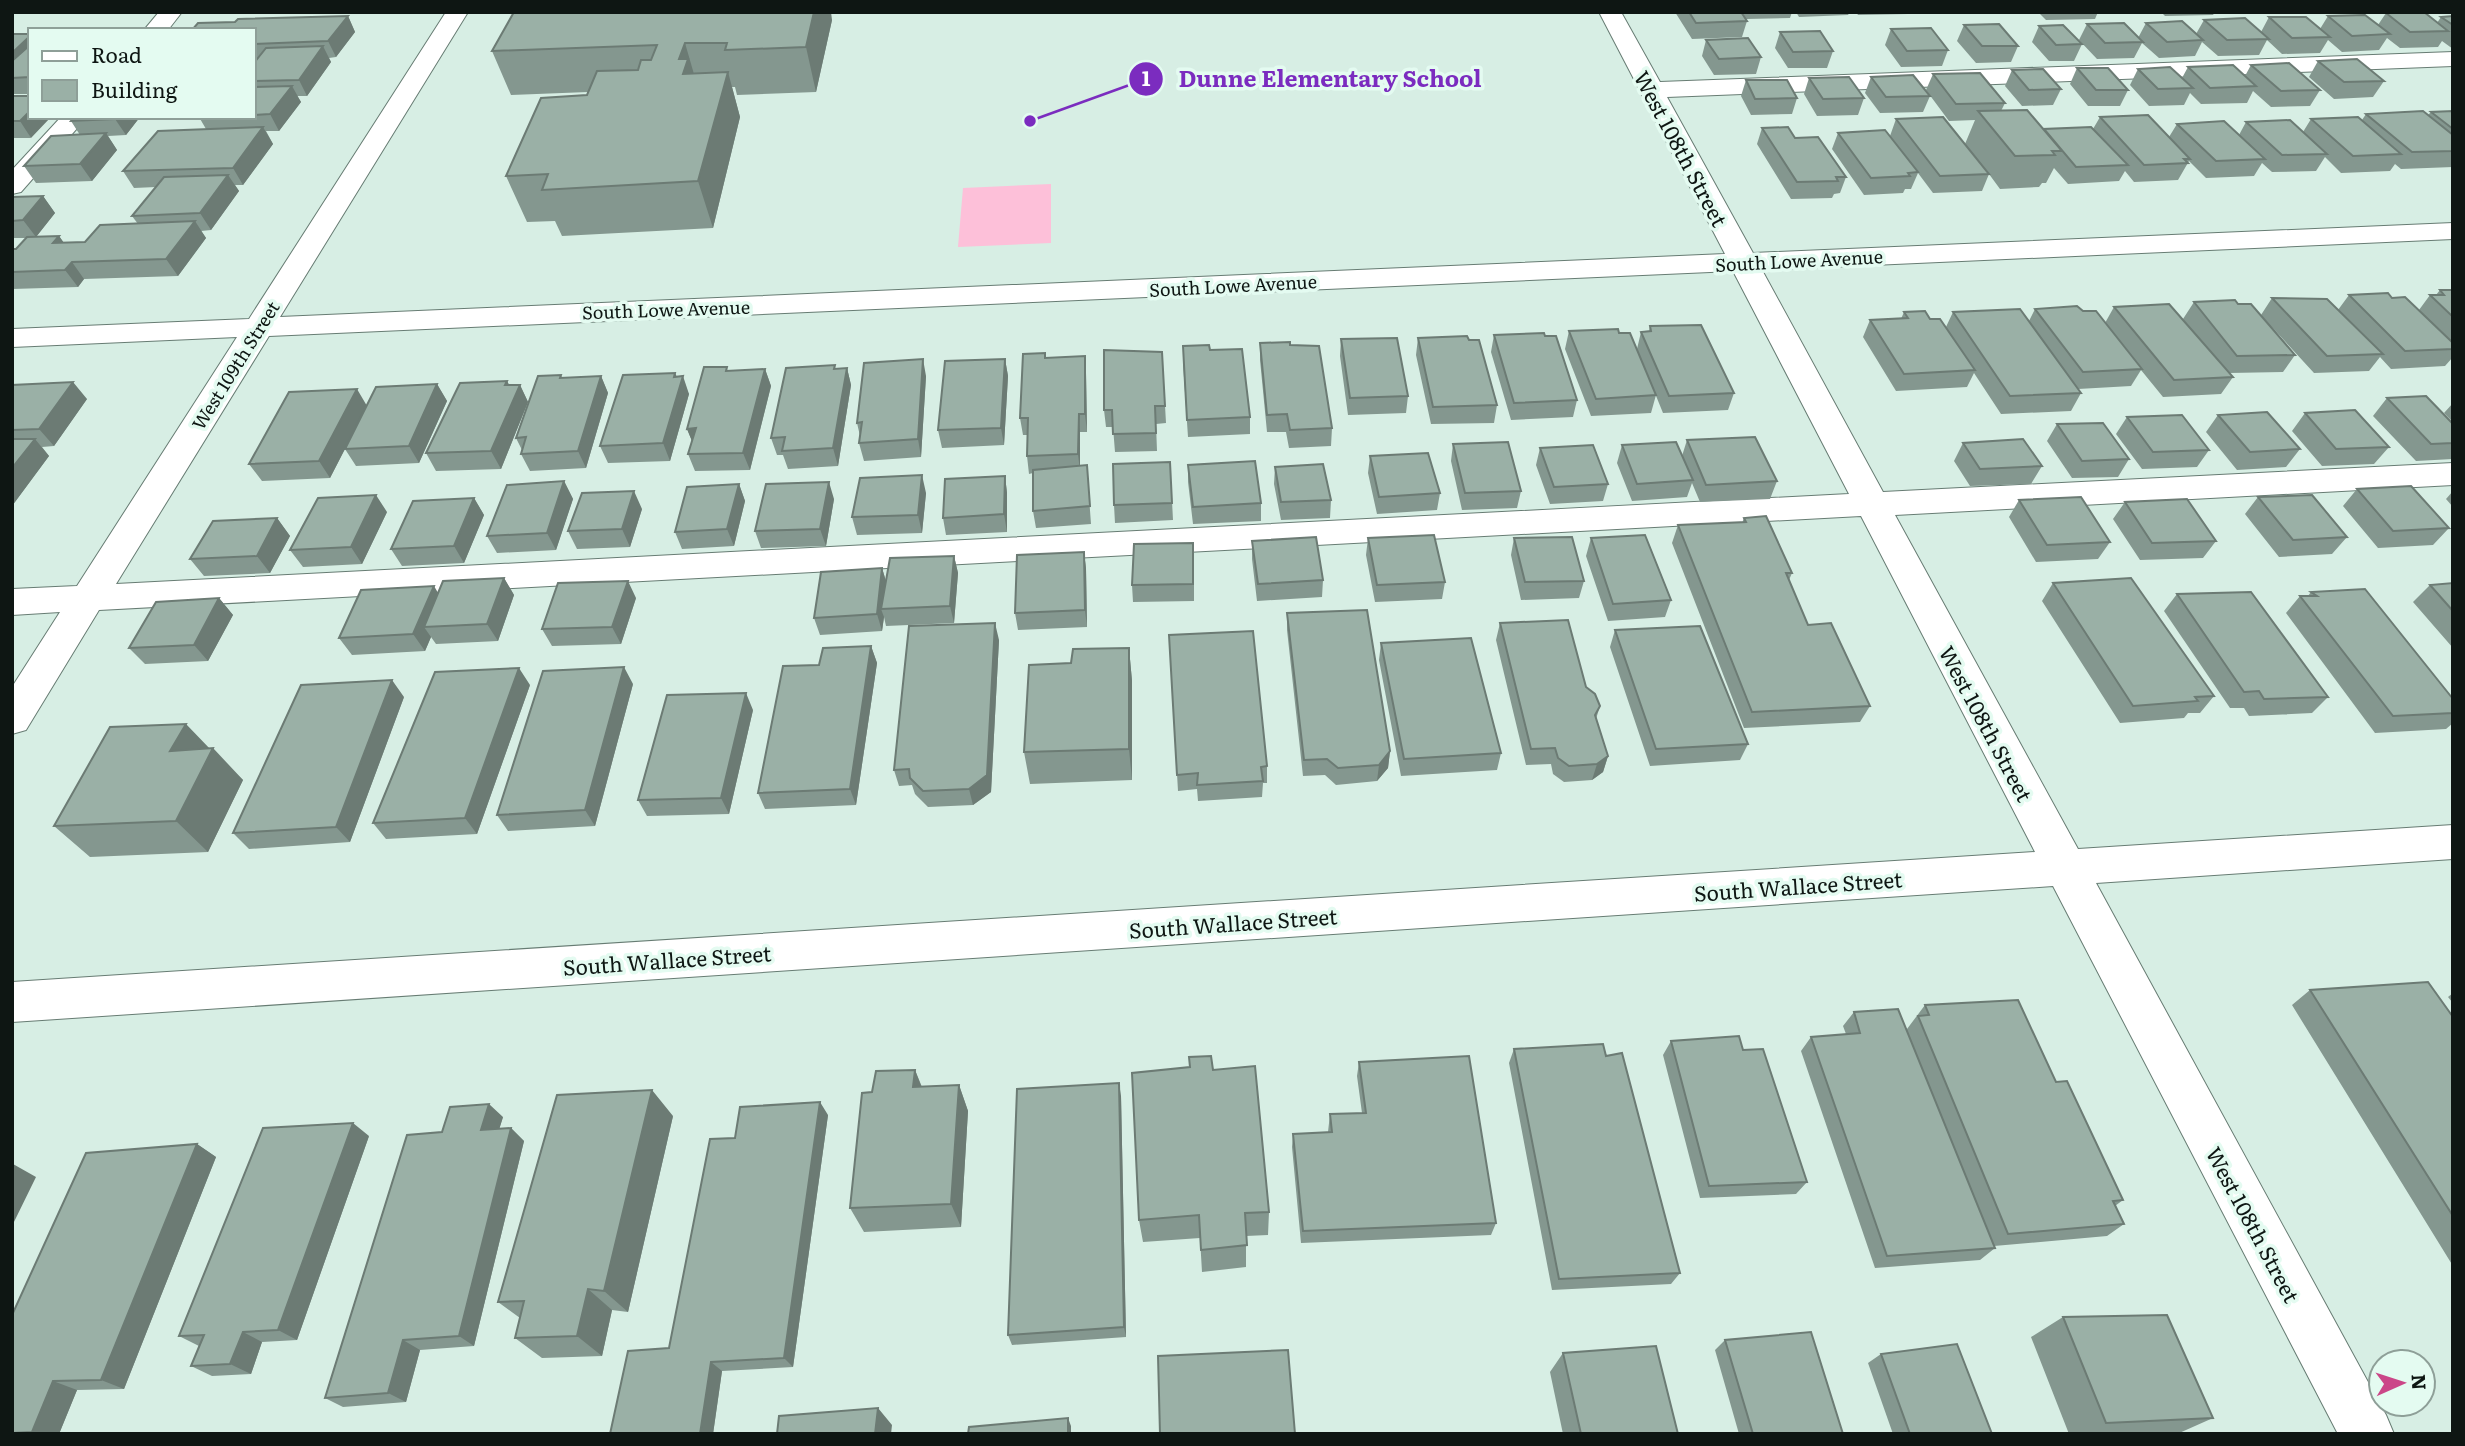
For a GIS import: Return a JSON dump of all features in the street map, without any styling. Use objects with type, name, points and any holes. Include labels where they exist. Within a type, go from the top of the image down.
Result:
[{"type":"street","points":[[157,28],[171,12]]},
{"type":"street","name":"West 109th Street","points":[[12,719],[457,12]]},
{"type":"street","name":"West 108th Street","points":[[1610,12],[2367,1434]]},
{"type":"street","points":[[1651,90],[2453,59]]},
{"type":"street","points":[[12,186],[73,119]]},
{"type":"street","points":[[12,151],[46,149]]},
{"type":"street","name":"South Lowe Avenue","points":[[12,338],[2453,231]]},
{"type":"street","points":[[12,602],[2453,474]]},
{"type":"street","name":"South Wallace Street","points":[[12,1002],[2453,842]]},
{"type":"shaded area","points":[[1051,184],[1051,243],[958,247],[963,188]]},
{"type":"building","points":[[514,12],[814,12],[806,47],[725,50],[727,43],[685,43],[679,59],[688,59],[683,74],[728,72],[698,181],[542,190],[548,174],[506,176],[541,98],[587,95],[597,71],[638,70],[641,60],[651,60],[657,45],[492,51]]},
{"type":"building","points":[[1689,12],[1741,12],[1747,21],[1696,23]]},
{"type":"building","points":[[2424,12],[2448,31],[2410,32],[2386,13]]},
{"type":"building","points":[[2365,15],[2390,34],[2352,36],[2328,16]]},
{"type":"building","points":[[348,16],[328,41],[256,44],[256,28],[194,28],[198,23],[235,22],[238,19]]},
{"type":"building","points":[[2453,16],[2453,25],[2441,17]]},
{"type":"building","points":[[2269,17],[2306,17],[2330,37],[2292,38]]},
{"type":"building","points":[[2245,18],[2269,39],[2227,40],[2204,20]]},
{"type":"building","points":[[2182,21],[2203,40],[2167,42],[2146,23]]},
{"type":"building","points":[[2124,23],[2143,42],[2105,43],[2087,24]]},
{"type":"building","points":[[1999,24],[2018,46],[1982,46],[1964,25]]},
{"type":"building","points":[[2063,25],[2082,44],[2056,45],[2039,26]]},
{"type":"building","points":[[1931,28],[1948,50],[1907,51],[1891,29]]},
{"type":"building","points":[[1820,31],[1833,51],[1793,52],[1780,32]]},
{"type":"building","points":[[12,34],[28,34],[28,38],[12,53]]},
{"type":"building","points":[[1748,38],[1761,57],[1719,59],[1706,40]]},
{"type":"building","points":[[323,46],[299,80],[256,81],[256,60],[266,48]]},
{"type":"building","points":[[28,47],[28,77],[12,78],[12,61]]},
{"type":"building","points":[[2357,59],[2384,81],[2344,82],[2318,61]]},
{"type":"building","points":[[2289,63],[2320,90],[2281,91],[2251,65]]},
{"type":"building","points":[[2233,65],[2256,86],[2210,88],[2188,67]]},
{"type":"building","points":[[2170,67],[2193,88],[2158,89],[2138,69]]},
{"type":"building","points":[[2077,68],[2108,68],[2128,90],[2096,90]]},
{"type":"building","points":[[2043,69],[2061,89],[2029,90],[2012,70]]},
{"type":"building","points":[[1980,73],[2005,103],[1956,104],[1933,74]]},
{"type":"building","points":[[1913,75],[1930,96],[1886,97],[1871,77]]},
{"type":"building","points":[[1849,77],[1864,98],[1823,99],[1809,78]]},
{"type":"building","points":[[1746,80],[1787,80],[1797,98],[1755,99]]},
{"type":"building","points":[[292,86],[270,114],[256,115],[256,87]]},
{"type":"building","points":[[12,96],[28,96],[28,113],[20,121],[12,121]]},
{"type":"building","points":[[2027,110],[2062,151],[2052,151],[2055,155],[2015,156],[1978,111]]},
{"type":"building","points":[[2423,111],[2453,135],[2453,151],[2412,152],[2366,114]]},
{"type":"building","points":[[2453,111],[2453,129],[2431,112]]},
{"type":"building","points":[[2148,115],[2190,159],[2184,159],[2188,163],[2144,165],[2100,117]]},
{"type":"building","points":[[1943,117],[1989,174],[1940,176],[1896,119]]},
{"type":"building","points":[[2358,117],[2401,154],[2353,156],[2311,119]]},
{"type":"building","points":[[72,119],[115,119],[71,121]]},
{"type":"building","points":[[2290,120],[2327,154],[2282,155],[2246,122]]},
{"type":"building","points":[[2224,121],[2265,159],[2216,161],[2177,124]]},
{"type":"building","points":[[263,127],[233,168],[123,171],[158,131]]},
{"type":"building","points":[[1788,127],[1795,138],[1818,137],[1846,177],[1836,177],[1838,181],[1797,182],[1762,128]]},
{"type":"building","points":[[2091,127],[2128,165],[2076,167],[2044,129]]},
{"type":"building","points":[[1885,130],[1918,172],[1908,173],[1910,176],[1871,178],[1838,133]]},
{"type":"building","points":[[106,133],[80,164],[24,166],[51,136]]},
{"type":"building","points":[[228,175],[200,213],[132,216],[164,177]]},
{"type":"building","points":[[43,196],[23,220],[12,221],[12,197]]},
{"type":"building","points":[[195,221],[166,259],[72,262],[65,270],[12,272],[12,249],[16,249],[27,237],[59,236],[53,243],[85,242],[100,225]]},
{"type":"building","points":[[2440,290],[2453,290],[2453,317],[2430,295],[2444,295]]},
{"type":"building","points":[[2388,293],[2392,298],[2405,297],[2453,343],[2453,349],[2405,351],[2349,295]]},
{"type":"building","points":[[2272,298],[2327,299],[2383,354],[2327,356]]},
{"type":"building","points":[[2235,300],[2238,304],[2251,304],[2295,355],[2237,356],[2194,302]]},
{"type":"building","points":[[2169,304],[2233,377],[2174,380],[2114,307]]},
{"type":"building","points":[[2077,306],[2083,311],[2096,311],[2142,369],[2083,372],[2035,309]]},
{"type":"building","points":[[2020,309],[2081,393],[2010,396],[1953,312]]},
{"type":"building","points":[[1925,311],[1930,319],[1940,319],[1975,370],[1904,374],[1870,320],[1908,318],[1904,312]]},
{"type":"building","points":[[1701,325],[1734,393],[1669,396],[1641,332],[1651,331],[1650,326]]},
{"type":"building","points":[[1618,329],[1619,333],[1630,333],[1656,395],[1596,399],[1569,331]]},
{"type":"building","points":[[1544,333],[1545,336],[1556,336],[1577,400],[1514,403],[1494,335]]},
{"type":"building","points":[[1467,336],[1469,340],[1479,340],[1497,405],[1433,407],[1418,338]]},
{"type":"building","points":[[1397,338],[1408,396],[1350,398],[1341,339]]},
{"type":"building","points":[[1290,342],[1290,345],[1319,346],[1332,428],[1290,430],[1287,414],[1267,415],[1260,343]]},
{"type":"building","points":[[1209,345],[1210,350],[1242,349],[1250,417],[1187,420],[1183,346]]},
{"type":"building","points":[[1104,350],[1162,352],[1165,406],[1155,406],[1156,433],[1113,434],[1112,410],[1104,410]]},
{"type":"building","points":[[1045,353],[1045,358],[1085,356],[1085,414],[1079,414],[1078,454],[1027,456],[1028,418],[1020,418],[1023,354]]},
{"type":"building","points":[[923,359],[918,439],[859,443],[862,422],[857,423],[864,363]]},
{"type":"building","points":[[1005,359],[1001,428],[938,430],[945,361]]},
{"type":"building","points":[[835,365],[834,369],[847,368],[833,448],[782,451],[785,437],[771,438],[786,368]]},
{"type":"building","points":[[704,367],[727,367],[726,371],[765,369],[743,453],[688,454],[696,428],[687,429]]},
{"type":"building","points":[[675,373],[674,377],[683,376],[663,443],[600,446],[623,375]]},
{"type":"building","points":[[561,375],[560,378],[601,376],[578,451],[521,454],[526,437],[516,438],[538,376]]},
{"type":"building","points":[[507,381],[505,385],[520,385],[491,451],[426,453],[460,383]]},
{"type":"building","points":[[73,382],[39,429],[12,430],[12,385]]},
{"type":"building","points":[[437,384],[409,446],[345,449],[376,387]]},
{"type":"building","points":[[357,389],[319,461],[249,464],[289,392]]},
{"type":"building","points":[[2426,396],[2453,424],[2453,443],[2431,444],[2387,398]]},
{"type":"building","points":[[2355,410],[2389,447],[2336,449],[2305,413]]},
{"type":"building","points":[[2267,412],[2300,449],[2250,452],[2218,415]]},
{"type":"building","points":[[2182,415],[2209,450],[2153,452],[2127,417]]},
{"type":"building","points":[[2103,423],[2129,459],[2082,461],[2057,424]]},
{"type":"building","points":[[1755,437],[1777,481],[1706,485],[1687,440]]},
{"type":"building","points":[[12,439],[35,439],[12,468]]},
{"type":"building","points":[[2023,439],[2042,466],[1980,469],[1963,443]]},
{"type":"building","points":[[1508,442],[1521,491],[1465,493],[1453,444]]},
{"type":"building","points":[[1676,442],[1693,480],[1637,484],[1622,445]]},
{"type":"building","points":[[1593,445],[1608,484],[1554,487],[1540,448]]},
{"type":"building","points":[[1428,453],[1440,493],[1379,497],[1370,456]]},
{"type":"building","points":[[1255,461],[1261,503],[1193,507],[1188,465]]},
{"type":"building","points":[[1170,462],[1172,503],[1114,505],[1113,464]]},
{"type":"building","points":[[1323,464],[1331,500],[1281,502],[1275,467]]},
{"type":"building","points":[[1087,465],[1090,506],[1033,511],[1033,470]]},
{"type":"building","points":[[922,475],[918,515],[852,517],[860,478]]},
{"type":"building","points":[[1005,476],[1004,514],[943,518],[945,479]]},
{"type":"building","points":[[564,481],[547,533],[487,536],[507,485]]},
{"type":"building","points":[[829,482],[820,529],[755,531],[766,484]]},
{"type":"building","points":[[739,484],[727,529],[675,532],[687,487]]},
{"type":"building","points":[[2411,486],[2449,528],[2393,531],[2357,489]]},
{"type":"building","points":[[634,491],[622,529],[568,531],[582,493]]},
{"type":"building","points":[[376,495],[351,547],[290,550],[318,498]]},
{"type":"building","points":[[2312,495],[2347,537],[2293,540],[2258,497]]},
{"type":"building","points":[[2081,497],[2110,542],[2047,545],[2019,500]]},
{"type":"building","points":[[474,498],[454,546],[391,549],[413,501]]},
{"type":"building","points":[[2187,499],[2216,541],[2152,543],[2125,502]]},
{"type":"building","points":[[1766,516],[1792,573],[1786,573],[1808,625],[1831,623],[1870,706],[1752,712],[1678,525],[1746,522],[1744,518]]},
{"type":"building","points":[[277,518],[257,556],[190,559],[213,521]]},
{"type":"building","points":[[1434,535],[1445,582],[1377,585],[1368,538]]},
{"type":"building","points":[[1645,535],[1671,600],[1613,604],[1591,538]]},
{"type":"building","points":[[1316,537],[1323,580],[1258,584],[1252,541]]},
{"type":"building","points":[[1572,537],[1584,581],[1525,582],[1514,538]]},
{"type":"building","points":[[1193,543],[1193,584],[1132,585],[1134,544]]},
{"type":"building","points":[[1084,552],[1085,610],[1015,613],[1017,555]]},
{"type":"building","points":[[954,556],[950,606],[881,609],[890,558]]},
{"type":"building","points":[[882,568],[877,614],[814,618],[821,572]]},
{"type":"building","points":[[504,578],[487,624],[424,627],[443,581]]},
{"type":"building","points":[[2131,578],[2214,696],[2195,697],[2198,701],[2133,706],[2053,583]]},
{"type":"building","points":[[628,581],[612,627],[542,629],[558,583]]},
{"type":"building","points":[[2453,583],[2453,611],[2430,585]]},
{"type":"building","points":[[434,586],[413,634],[339,638],[361,590]]},
{"type":"building","points":[[2365,589],[2453,699],[2453,713],[2393,716],[2300,596],[2317,596],[2311,592]]},
{"type":"building","points":[[2251,592],[2328,697],[2264,699],[2259,691],[2244,692],[2177,594]]},
{"type":"building","points":[[219,598],[194,645],[129,648],[156,602]]},
{"type":"building","points":[[1367,610],[1390,751],[1379,765],[1338,768],[1327,759],[1304,760],[1287,613]]},
{"type":"building","points":[[1568,620],[1586,687],[1595,694],[1600,706],[1595,715],[1608,756],[1597,764],[1569,766],[1558,758],[1555,748],[1531,749],[1500,623]]},
{"type":"building","points":[[995,623],[987,775],[969,789],[923,791],[910,778],[909,769],[894,770],[909,626]]},
{"type":"building","points":[[1700,626],[1748,744],[1656,749],[1615,630]]},
{"type":"building","points":[[1253,631],[1267,766],[1261,767],[1263,781],[1197,785],[1198,773],[1177,775],[1169,635]]},
{"type":"building","points":[[1471,638],[1501,753],[1404,759],[1381,643]]},
{"type":"building","points":[[871,646],[850,789],[758,793],[783,666],[819,665],[823,648]]},
{"type":"building","points":[[1129,648],[1129,749],[1024,752],[1029,665],[1071,663],[1073,649]]},
{"type":"building","points":[[624,667],[585,810],[497,815],[543,671]]},
{"type":"building","points":[[519,668],[465,818],[373,823],[435,672]]},
{"type":"building","points":[[392,680],[336,827],[233,833],[301,685]]},
{"type":"building","points":[[746,693],[721,798],[638,800],[667,695]]},
{"type":"building","points":[[186,724],[170,751],[213,748],[176,821],[54,826],[110,727]]},
{"type":"building","points":[[2428,982],[2453,1017],[2453,1216],[2310,990]]},
{"type":"building","points":[[2018,1000],[2056,1082],[2067,1081],[2123,1200],[2113,1201],[2124,1224],[2008,1234],[1918,1016],[1929,1015],[1925,1005]]},
{"type":"building","points":[[1898,1009],[1995,1248],[1887,1256],[1811,1037],[1860,1033],[1854,1012]]},
{"type":"building","points":[[1739,1036],[1743,1050],[1763,1049],[1807,1182],[1709,1186],[1671,1041]]},
{"type":"building","points":[[1603,1044],[1606,1056],[1622,1053],[1680,1273],[1559,1279],[1514,1049]]},
{"type":"building","points":[[1211,1056],[1213,1070],[1255,1066],[1269,1212],[1245,1213],[1247,1245],[1201,1250],[1199,1215],[1139,1220],[1132,1073],[1190,1067],[1189,1057]]},
{"type":"building","points":[[1469,1056],[1496,1223],[1303,1231],[1293,1134],[1332,1132],[1330,1114],[1366,1113],[1359,1062]]},
{"type":"building","points":[[915,1070],[913,1087],[959,1085],[951,1204],[850,1208],[862,1093],[872,1092],[876,1071]]},
{"type":"building","points":[[1119,1083],[1124,1327],[1008,1335],[1017,1089]]},
{"type":"building","points":[[652,1090],[604,1291],[588,1289],[577,1336],[515,1338],[524,1301],[498,1302],[557,1095]]},
{"type":"building","points":[[820,1102],[784,1358],[711,1362],[700,1434],[610,1434],[628,1351],[669,1348],[710,1139],[735,1138],[740,1107]]},
{"type":"building","points":[[489,1104],[481,1130],[511,1128],[459,1336],[403,1340],[388,1393],[325,1398],[407,1135],[442,1132],[450,1107]]},
{"type":"building","points":[[353,1123],[278,1330],[243,1332],[230,1364],[191,1366],[204,1335],[179,1336],[263,1128]]},
{"type":"building","points":[[197,1144],[101,1380],[53,1381],[32,1432],[12,1433],[12,1315],[86,1153]]},
{"type":"building","points":[[2167,1315],[2213,1418],[2106,1423],[2063,1317]]},
{"type":"building","points":[[1811,1332],[1843,1434],[1753,1434],[1725,1340]]},
{"type":"building","points":[[1957,1344],[1992,1434],[1910,1434],[1881,1354]]},
{"type":"building","points":[[1656,1346],[1678,1434],[1581,1434],[1563,1353]]},
{"type":"building","points":[[1288,1350],[1295,1434],[1160,1434],[1158,1356]]},
{"type":"building","points":[[878,1408],[875,1434],[777,1434],[779,1416]]},
{"type":"building","points":[[1068,1418],[1068,1434],[968,1434],[969,1427]]},
{"type":"place","name":"Dunne Elementary School","points":[[1030,121]]}]
